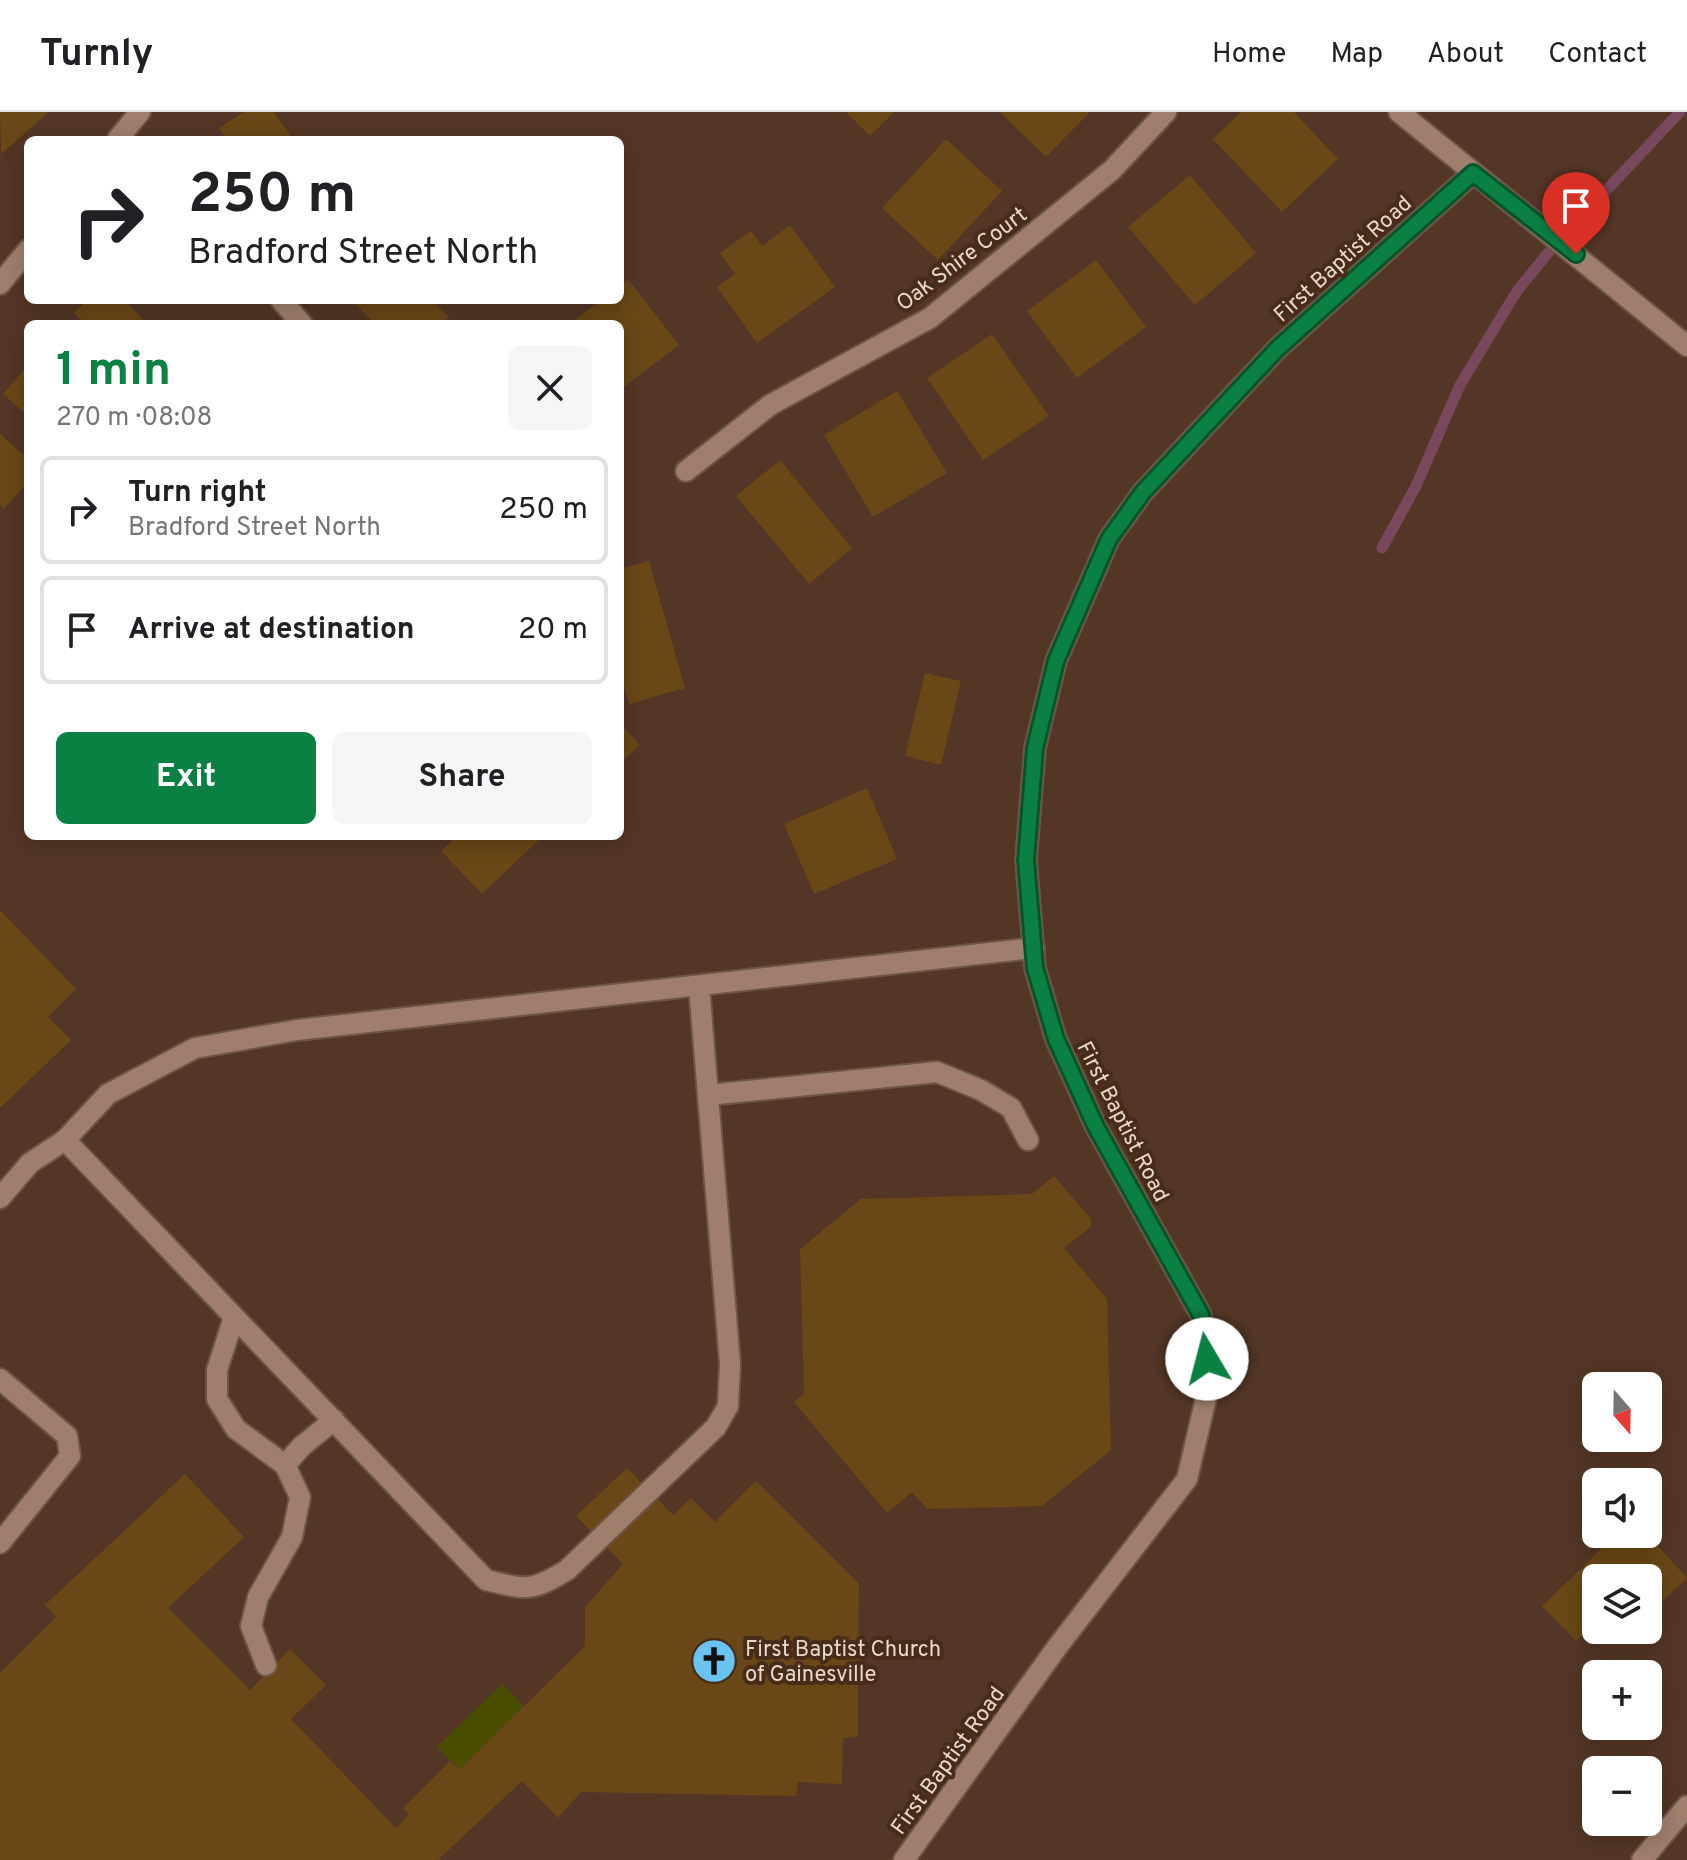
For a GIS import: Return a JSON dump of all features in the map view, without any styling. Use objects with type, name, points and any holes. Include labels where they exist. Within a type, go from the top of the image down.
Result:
[{"type":"street","points":[[127,136],[140,112]]},
{"type":"street","name":"Oak Shire Court","points":[[686,471],[770,405],[930,318],[1112,170],[1166,112]]},
{"type":"street","points":[[1399,112],[1687,346]]},
{"type":"street","name":"First Baptist Road","points":[[904,1860],[1058,1646],[1187,1479],[1210,1381],[1201,1315],[1090,1115],[1056,1039],[1035,968],[1026,860],[1035,748],[1056,661],[1109,539],[1143,492],[1277,349],[1473,173]]},
{"type":"street","points":[[0,284],[24,255]]},
{"type":"street","points":[[284,304],[298,320]]},
{"type":"street","points":[[0,1198],[30,1163],[65,1140],[108,1094],[195,1048],[297,1030],[1034,948]]},
{"type":"street","points":[[65,1140],[486,1580],[514,1587],[539,1587],[567,1570],[716,1427],[728,1406],[730,1364],[699,986]]},
{"type":"street","points":[[708,1095],[937,1072],[981,1090],[1011,1108],[1028,1140]]},
{"type":"street","points":[[234,1317],[217,1370],[217,1399],[236,1429],[285,1465],[300,1497],[292,1537],[258,1597],[251,1626],[266,1665]]},
{"type":"street","points":[[0,1379],[67,1436],[70,1456],[0,1543]]},
{"type":"street","points":[[285,1465],[302,1446],[334,1420]]},
{"type":"street","points":[[1642,1860],[1687,1806]]},
{"type":"shaded area","points":[[502,1684],[524,1706],[460,1769],[437,1747]]},
{"type":"building","points":[[0,112],[49,112],[1,154]]},
{"type":"building","points":[[244,112],[274,112],[290,136],[224,136],[219,128]]},
{"type":"building","points":[[846,112],[894,112],[870,136]]},
{"type":"building","points":[[1000,112],[1090,112],[1046,157]]},
{"type":"building","points":[[1241,112],[1294,112],[1338,159],[1282,212],[1213,139]]},
{"type":"building","points":[[946,139],[1002,191],[938,260],[882,208]]},
{"type":"building","points":[[1190,175],[1256,253],[1195,305],[1128,227]]},
{"type":"building","points":[[790,225],[835,287],[757,343],[717,287],[735,274],[720,253],[751,231],[762,246]]},
{"type":"building","points":[[1096,260],[1146,327],[1077,378],[1027,311]]},
{"type":"building","points":[[628,279],[679,345],[624,387],[624,320],[575,320],[596,304],[624,304],[624,282]]},
{"type":"building","points":[[83,304],[128,304],[144,320],[81,320],[74,313]]},
{"type":"building","points":[[356,304],[436,304],[449,317],[446,320],[371,320]]},
{"type":"building","points":[[992,334],[1049,416],[983,460],[927,378]]},
{"type":"building","points":[[24,370],[24,412],[3,394]]},
{"type":"building","points":[[897,391],[947,473],[873,517],[824,435]]},
{"type":"building","points":[[0,434],[24,455],[24,486],[4,509],[0,505]]},
{"type":"building","points":[[780,460],[852,548],[809,584],[736,496]]},
{"type":"building","points":[[649,561],[685,688],[629,704],[624,687],[624,568]]},
{"type":"building","points":[[925,673],[961,681],[941,765],[905,756]]},
{"type":"building","points":[[624,727],[640,745],[624,760]]},
{"type":"building","points":[[867,788],[897,859],[814,894],[784,824]]},
{"type":"building","points":[[453,840],[539,840],[482,894],[441,851]]},
{"type":"building","points":[[0,910],[76,989],[48,1017],[71,1040],[0,1108]]},
{"type":"building","points":[[1054,1176],[1091,1219],[1091,1227],[1064,1248],[1107,1299],[1111,1450],[1042,1506],[927,1509],[912,1492],[887,1513],[794,1402],[804,1394],[800,1249],[861,1199],[1032,1194]]},
{"type":"building","name":"First Baptist Church of Gainesville","points":[[627,1468],[673,1515],[691,1498],[715,1522],[756,1481],[859,1584],[858,1737],[843,1738],[842,1784],[798,1782],[796,1796],[581,1792],[558,1818],[522,1781],[438,1860],[0,1860],[0,1673],[56,1617],[45,1605],[185,1474],[244,1537],[168,1608],[250,1690],[290,1649],[326,1685],[291,1719],[396,1828],[409,1814],[403,1808],[450,1761],[460,1769],[585,1646],[585,1607],[623,1564],[576,1516]]},
{"type":"building","points":[[1602,1548],[1660,1548],[1687,1578],[1662,1602],[1662,1564],[1586,1564]]},
{"type":"building","points":[[1582,1568],[1582,1635],[1576,1641],[1542,1606]]},
{"type":"waterway","points":[[1382,548],[1416,486],[1460,385],[1517,291],[1552,248],[1680,112]]},
{"type":"place","name":"First Baptist Church of Gainesville","points":[[714,1661]]},
{"type":"route","points":[[1207,1359],[1201,1315],[1096,1127],[1056,1039],[1035,968],[1026,860],[1035,748],[1056,661],[1109,539],[1143,492],[1277,349],[1473,173],[1576,254]]}]
